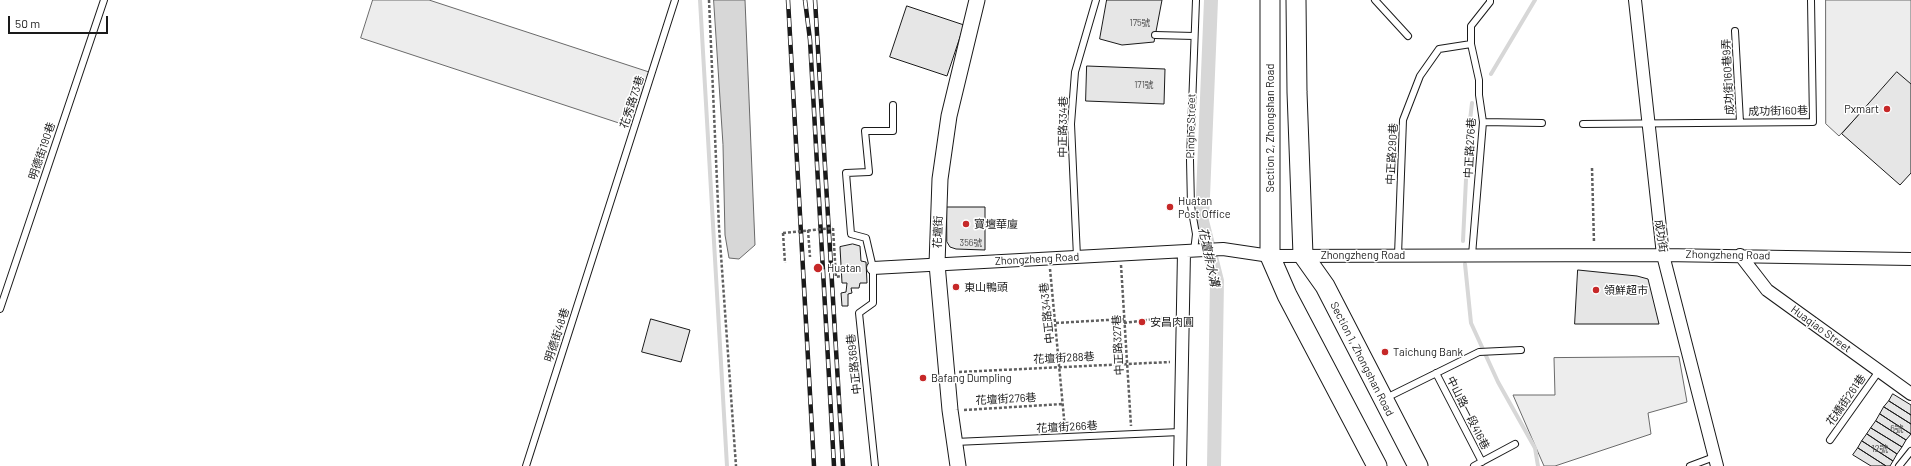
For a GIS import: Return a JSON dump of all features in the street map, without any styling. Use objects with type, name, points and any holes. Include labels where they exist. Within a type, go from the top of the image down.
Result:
[{"type":"main road","name":"Section 2, Zhongshan Road","points":[[1270,0],[1270,256]]},
{"type":"main road","points":[[1296,0],[1297,92],[1303,256]]},
{"type":"main road","points":[[1270,256],[1291,301],[1377,466]]},
{"type":"main road","name":"Section 1, Zhongshan Road","points":[[1303,256],[1325,286],[1418,466]]},
{"type":"street","name":"花壇街","points":[[958,466],[950,410],[937,264],[940,179],[949,116],[977,0]]},
{"type":"street","name":"成功街","points":[[1634,0],[1663,254],[1715,462]]},
{"type":"street","name":"Zhongzheng Road","points":[[873,268],[1223,250],[1270,256],[1663,254],[1911,259]]},
{"type":"street","name":"Pinghe Street","points":[[1180,466],[1183,316],[1193,251]]},
{"type":"street","name":"Huaqiao Street","points":[[1740,255],[1767,290],[1911,394]]},
{"type":"lane","name":"明德街190巷","points":[[0,309],[104,0]]},
{"type":"lane","name":"花秀路73巷","points":[[608,210],[675,0]]},
{"type":"lane","name":"中正路334巷","points":[[1077,257],[1071,124],[1074,79],[1096,0]]},
{"type":"lane","name":"Pinghe Street","points":[[1193,251],[1196,234],[1191,206],[1190,160],[1196,0]]},
{"type":"lane","points":[[1375,0],[1408,36]]},
{"type":"lane","points":[[1471,44],[1471,26],[1490,0]]},
{"type":"lane","name":"成功街160巷","points":[[1583,124],[1813,122],[1811,0]]},
{"type":"lane","name":"成功街160巷9弄","points":[[1735,31],[1740,122]]},
{"type":"lane","points":[[1155,35],[1194,36]]},
{"type":"lane","name":"中正路276巷","points":[[1471,44],[1479,80],[1479,95],[1483,122],[1472,255]]},
{"type":"lane","name":"中正路290巷","points":[[1398,255],[1403,120],[1420,76],[1439,49],[1471,44]]},
{"type":"lane","points":[[873,268],[866,238],[851,234],[846,173],[869,172],[866,131],[893,131],[893,105]]},
{"type":"lane","points":[[1483,122],[1542,123]]},
{"type":"lane","name":"明德街48巷","points":[[526,466],[608,210]]},
{"type":"lane","name":"中正路369巷","points":[[873,268],[874,303],[859,313],[875,466]]},
{"type":"lane","points":[[1383,400],[1479,352],[1520,350]]},
{"type":"lane","name":"花橋街261巷","points":[[1830,440],[1879,371]]},
{"type":"lane","name":"中山路一段416巷","points":[[1436,373],[1482,462]]},
{"type":"lane","name":"花壇街266巷","points":[[955,442],[1180,432]]},
{"type":"lane","name":"中山路一段416巷","points":[[1474,466],[1515,444]]},
{"type":"lane","points":[[1899,466],[1911,451]]},
{"type":"lane","points":[[1690,466],[1715,462]]},
{"type":"path","points":[[708,0],[719,228],[736,466]]},
{"type":"path","points":[[1592,168],[1594,254]]},
{"type":"path","points":[[784,263],[783,233],[833,228],[836,277],[842,276]]},
{"type":"path","points":[[808,230],[810,257]]},
{"type":"path","name":"中正路327巷","points":[[1120,255],[1131,434]]},
{"type":"path","name":"中正路343巷","points":[[1049,259],[1066,437]]},
{"type":"path","points":[[1124,323],[1183,316]]},
{"type":"path","points":[[1056,323],[1124,319]]},
{"type":"path","name":"花壇街288巷","points":[[947,373],[1060,366],[1182,361]]},
{"type":"path","name":"花壇街276巷","points":[[950,410],[1063,404]]},
{"type":"shaded area","points":[[373,0],[429,0],[649,72],[631,127],[361,38]]},
{"type":"shaded area","points":[[714,0],[745,0],[755,245],[739,259],[729,258],[725,235],[723,145]]},
{"type":"shaded area","points":[[1826,0],[1911,0],[1911,86],[1898,73],[1839,136],[1826,124]]},
{"type":"shaded area","points":[[1679,357],[1687,402],[1648,413],[1651,434],[1555,466],[1544,466],[1513,395],[1555,395],[1554,358]]},
{"type":"building","points":[[1107,0],[1162,0],[1154,42],[1122,45],[1100,39]]},
{"type":"building","points":[[907,6],[964,25],[947,76],[890,57]]},
{"type":"building","points":[[1087,66],[1165,69],[1164,104],[1086,101]]},
{"type":"building","name":"Pxmart","points":[[1897,72],[1911,84],[1911,173],[1900,185],[1842,134]]},
{"type":"building","name":"寶壇華廈","points":[[947,207],[985,207],[985,250],[956,249],[950,247],[947,242]]},
{"type":"building","points":[[853,244],[860,246],[861,261],[866,262],[867,283],[860,283],[859,288],[851,288],[852,293],[848,294],[848,306],[842,306],[841,293],[846,292],[847,283],[842,283],[840,247]]},
{"type":"building","points":[[1578,270],[1637,276],[1648,279],[1659,324],[1575,324]]},
{"type":"building","points":[[651,319],[690,330],[681,362],[642,352]]},
{"type":"building","points":[[1893,394],[1911,405],[1911,415],[1889,401]]},
{"type":"building","points":[[1889,401],[1911,415],[1911,424],[1884,407]]},
{"type":"building","points":[[1884,407],[1911,424],[1911,434],[1880,414]]},
{"type":"building","points":[[1880,414],[1911,434],[1906,440],[1876,421]]},
{"type":"building","points":[[1876,421],[1906,440],[1902,447],[1871,428]]},
{"type":"building","points":[[1871,428],[1902,447],[1897,454],[1867,434]]},
{"type":"building","points":[[1867,434],[1897,454],[1893,461],[1862,441]]},
{"type":"building","points":[[1862,441],[1893,461],[1890,466],[1886,466],[1858,448]]},
{"type":"building","points":[[1858,448],[1886,466],[1871,466],[1853,455]]},
{"type":"waterway","points":[[700,0],[727,466]]},
{"type":"waterway","name":"花壇排水溝","points":[[1211,0],[1202,221],[1217,281],[1214,466]]},
{"type":"waterway","points":[[1491,74],[1535,0]]},
{"type":"waterway","points":[[1463,241],[1468,138],[1472,103]]},
{"type":"waterway","points":[[1465,264],[1471,323],[1498,382],[1535,448],[1538,466]]},
{"type":"railway","points":[[788,0],[814,466]]},
{"type":"railway","points":[[805,0],[810,40],[834,466]]},
{"type":"railway","points":[[815,0],[843,466]]},
{"type":"place","name":"Pxmart","points":[[1887,109]]},
{"type":"place","name":"Huatan Post Office","points":[[1170,207]]},
{"type":"place","name":"寶壇華廈","points":[[966,224]]},
{"type":"place","name":"Huatan","points":[[818,268]]},
{"type":"place","name":"東山鴨頭","points":[[956,287]]},
{"type":"place","name":"領鮮超市","points":[[1596,290]]},
{"type":"place","name":"安昌肉圓","points":[[1142,322]]},
{"type":"place","name":"Taichung Bank","points":[[1385,352]]},
{"type":"place","name":"Bafang Dumpling","points":[[923,378]]}]
